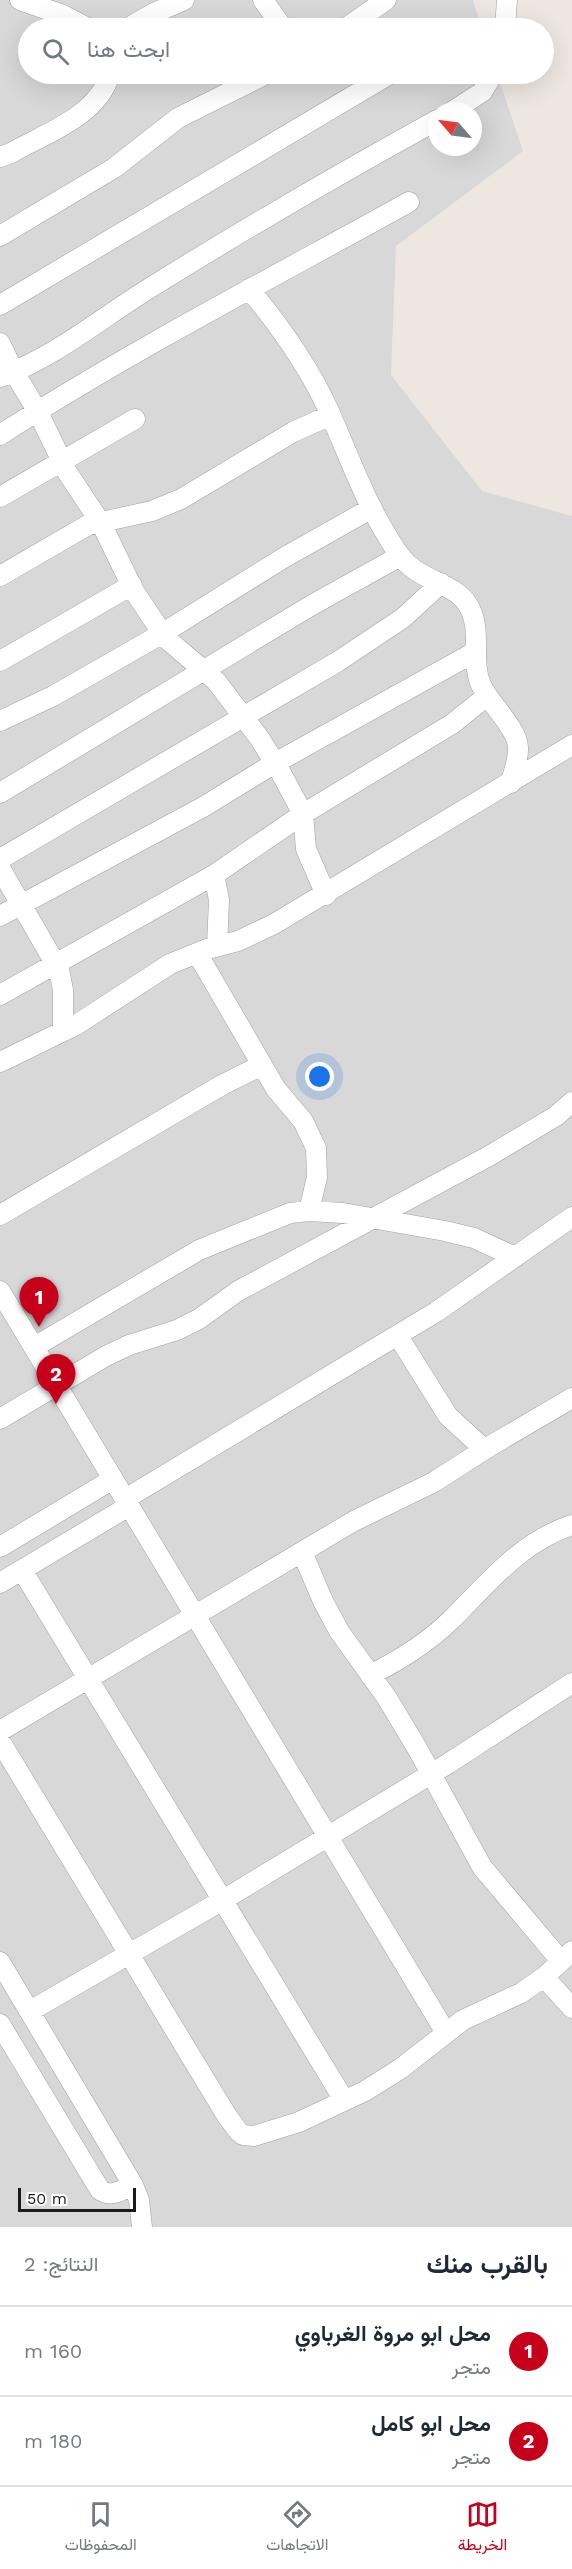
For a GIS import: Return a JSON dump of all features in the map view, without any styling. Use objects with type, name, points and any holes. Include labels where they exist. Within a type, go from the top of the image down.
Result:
[{"type":"street","points":[[20,0],[69,18]]},
{"type":"street","points":[[145,18],[184,0]]},
{"type":"street","points":[[262,0],[276,18]]},
{"type":"street","points":[[360,18],[386,0]]},
{"type":"street","points":[[506,18],[507,0]]},
{"type":"street","points":[[0,157],[84,111],[102,93],[106,84]]},
{"type":"street","points":[[0,236],[114,168],[177,118],[246,84]]},
{"type":"street","points":[[0,305],[373,84]]},
{"type":"street","points":[[467,102],[482,92],[487,84]]},
{"type":"street","points":[[7,375],[37,363],[151,287],[428,125]]},
{"type":"street","points":[[0,435],[37,410],[249,289],[409,202]]},
{"type":"street","points":[[249,289],[304,366],[330,415],[372,508],[400,556],[416,571],[441,583],[468,603],[476,625],[475,651],[480,683],[515,736],[518,748],[511,783]]},
{"type":"street","points":[[0,343],[7,375],[37,410],[67,472],[99,521],[132,585],[163,633],[216,681],[275,763],[303,814],[306,849],[326,895]]},
{"type":"street","points":[[0,576],[71,533],[99,521],[152,511],[181,499],[293,432],[330,415]]},
{"type":"street","points":[[0,497],[135,419]]},
{"type":"street","points":[[0,721],[52,696],[163,633],[285,557],[372,508]]},
{"type":"street","points":[[0,793],[312,605],[400,556]]},
{"type":"street","points":[[0,859],[148,774],[242,716],[294,689],[380,634],[424,601],[441,583]]},
{"type":"street","points":[[0,661],[132,585]]},
{"type":"street","points":[[0,916],[203,807],[275,763],[475,651]]},
{"type":"street","points":[[0,995],[214,875],[303,814],[452,724],[488,696]]},
{"type":"street","points":[[0,1062],[106,1008],[170,964],[217,946],[238,941],[326,895],[572,745]]},
{"type":"street","points":[[0,868],[59,970],[63,990],[63,1031]]},
{"type":"street","points":[[214,875],[219,900],[217,946]]},
{"type":"street","points":[[197,953],[276,1089],[303,1121],[316,1148],[317,1177],[309,1210]]},
{"type":"street","points":[[0,1215],[222,1084],[262,1065]]},
{"type":"street","points":[[0,1419],[106,1356],[129,1345],[177,1330],[200,1319],[238,1292],[489,1156],[556,1116],[572,1102]]},
{"type":"street","points":[[34,1347],[199,1250],[290,1213],[309,1210],[343,1213],[474,1238],[515,1257]]},
{"type":"street","points":[[0,1583],[290,1399],[398,1336],[572,1217]]},
{"type":"street","points":[[0,1292],[446,2033]]},
{"type":"street","points":[[398,1336],[448,1416],[484,1449]]},
{"type":"street","points":[[0,1731],[354,1521],[434,1482],[484,1449],[572,1398]]},
{"type":"street","points":[[0,1546],[113,1479]]},
{"type":"street","points":[[370,1675],[408,1654],[432,1636],[524,1549],[572,1525]]},
{"type":"street","points":[[0,1741],[226,2116],[239,2132],[254,2136],[298,2122],[380,2083],[464,2020],[520,1993],[544,1977],[566,1956],[482,1867],[432,1773],[387,1698],[339,1631],[302,1552]]},
{"type":"street","points":[[22,1570],[344,2100]]},
{"type":"street","points":[[30,2011],[328,1837],[572,1683]]},
{"type":"street","points":[[0,1962],[133,2184],[139,2200],[142,2227]]},
{"type":"street","points":[[544,1977],[572,2008]]},
{"type":"street","points":[[0,2024],[100,2190],[113,2194],[133,2184]]},
{"type":"shaded area","points":[[0,0],[473,0],[479,18],[18,18],[18,84],[500,84],[523,151],[396,246],[391,375],[482,491],[572,516],[572,2227],[0,2227]]},
{"type":"place","name":"محل ابو مروة الغرباوي","points":[[39,1327]]},
{"type":"place","name":"محل ابو كامل","points":[[56,1404]]}]
